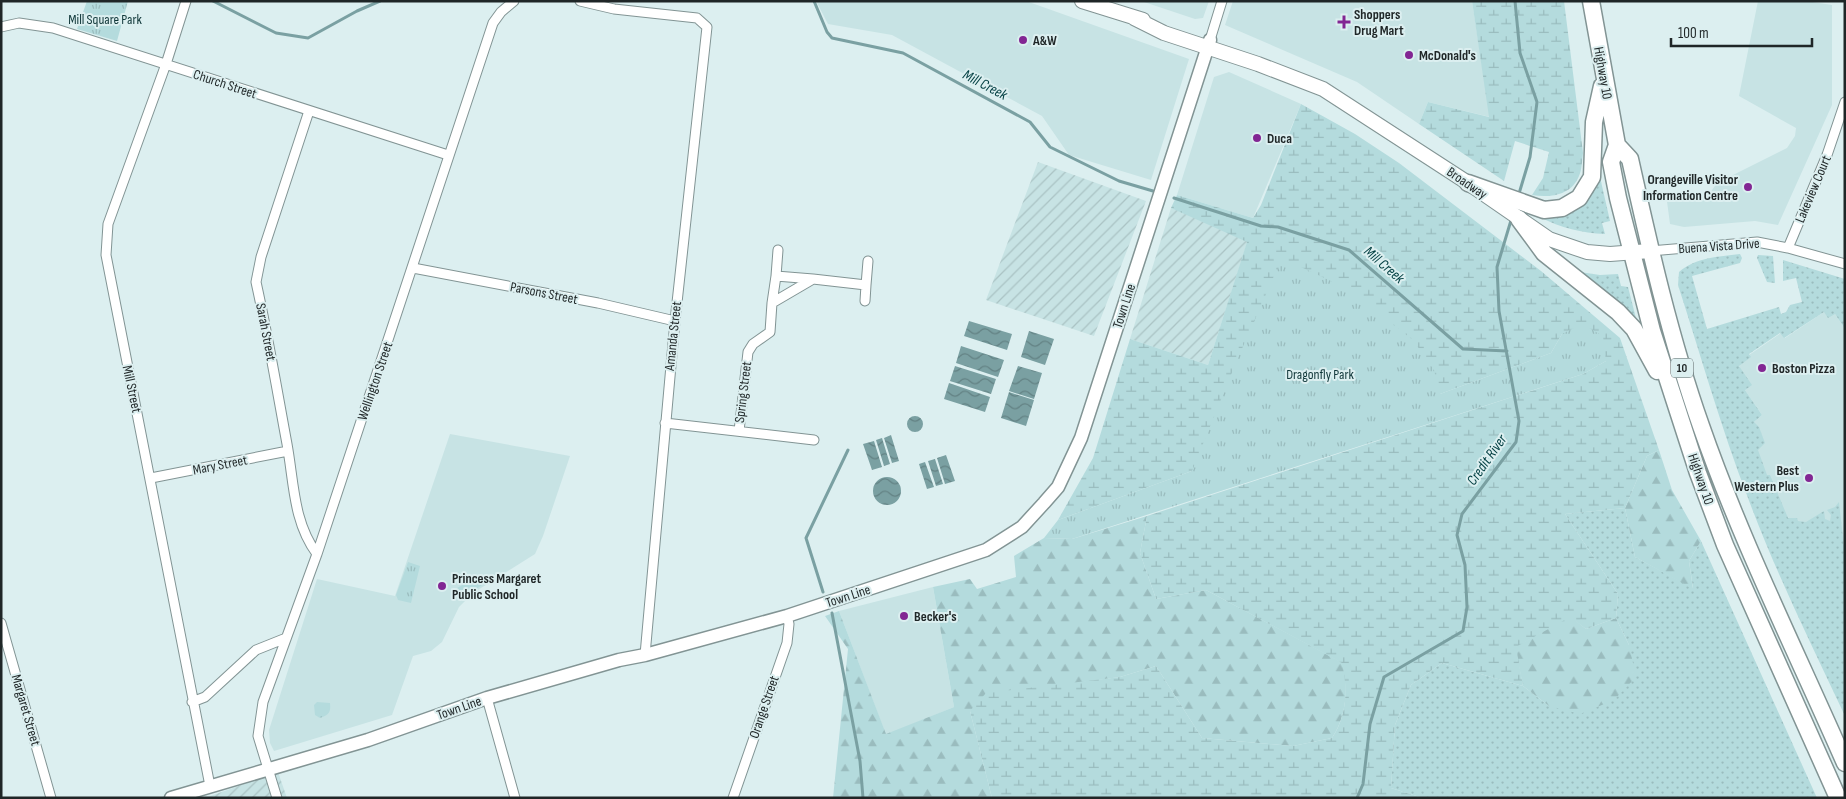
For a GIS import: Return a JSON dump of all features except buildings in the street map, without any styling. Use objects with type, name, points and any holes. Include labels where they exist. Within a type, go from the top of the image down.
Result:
[{"type":"highway","name":"Highway 10","points":[[1591,1],[1603,79],[1617,145],[1611,162],[1652,331],[1698,473],[1725,545],[1838,798]]},
{"type":"highway","points":[[1468,183],[1515,207],[1555,210],[1580,198],[1592,177],[1594,122],[1603,79]]},
{"type":"highway","name":"Highway 10","points":[[1617,145],[1630,158],[1650,251],[1678,357],[1722,482],[1845,763]]},
{"type":"highway","points":[[1515,207],[1544,253],[1618,312],[1634,329],[1676,402]]},
{"type":"main road","name":"Broadway","points":[[1082,1],[1134,18],[1164,33],[1210,44],[1322,89],[1468,183]]},
{"type":"main road","name":"Town Line","points":[[171,798],[368,740],[487,698],[619,660],[645,655],[787,616],[986,550],[1022,527],[1058,487],[1081,438],[1210,44]]},
{"type":"main road","points":[[1515,207],[1549,239],[1569,248],[1587,252],[1632,254],[1650,251]]},
{"type":"street","name":"Wellington Street","points":[[277,798],[258,736],[263,702],[317,554],[414,268],[448,156],[485,53],[493,23],[498,14],[514,1]]},
{"type":"street","name":"Amanda Street","points":[[580,1],[614,9],[702,20],[707,31],[675,321],[645,655]]},
{"type":"street","points":[[1210,44],[1222,1]]},
{"type":"street","name":"Mill Street","points":[[185,2],[166,64],[108,224],[106,269],[151,478],[192,702],[210,786]]},
{"type":"street","name":"Church Street","points":[[1,27],[18,23],[46,26],[448,156]]},
{"type":"street","name":"Lakeview Court","points":[[1788,248],[1827,155],[1845,102]]},
{"type":"street","name":"Sarah Street","points":[[309,111],[256,276],[297,509],[309,543],[317,554]]},
{"type":"street","name":"Buena Vista Drive","points":[[1650,251],[1746,242],[1788,248],[1845,264]]},
{"type":"street","name":"Spring Street","points":[[739,431],[748,352],[753,344],[770,332],[778,250]]},
{"type":"street","points":[[864,301],[868,261]]},
{"type":"street","name":"Parsons Street","points":[[414,268],[675,321]]},
{"type":"street","points":[[776,276],[866,285]]},
{"type":"street","points":[[772,303],[813,280]]},
{"type":"street","name":"Spring Street","points":[[665,423],[814,440]]},
{"type":"street","name":"Mary Street","points":[[151,478],[288,451]]},
{"type":"street","name":"Orange Street","points":[[733,798],[787,643],[789,624],[787,616]]},
{"type":"street","name":"Margaret Street","points":[[1,623],[52,798]]},
{"type":"street","points":[[192,702],[205,697],[256,650],[286,638]]},
{"type":"street","points":[[487,698],[515,798]]},
{"type":"shaded area","points":[[816,1],[1026,1],[1189,59],[1151,180],[1069,155],[1042,116],[892,35],[828,24]]},
{"type":"shaded area","points":[[1141,1],[1209,1],[1203,18],[1195,19]]},
{"type":"shaded area","points":[[1233,1],[1472,1],[1490,117],[1428,102],[1419,124],[1357,82],[1225,25]]},
{"type":"shaded area","points":[[1758,1],[1806,1],[1832,5],[1832,105],[1778,225],[1755,221],[1684,227],[1670,224],[1666,194],[1705,200],[1717,183],[1787,148],[1795,136],[1796,128],[1739,96]]},
{"type":"shaded area","points":[[1229,72],[1301,104],[1253,218],[1177,195],[1214,77]]},
{"type":"shaded area","points":[[1038,162],[1146,201],[1094,336],[986,300]]},
{"type":"shaded area","points":[[1171,208],[1250,234],[1208,365],[1130,339]]},
{"type":"shaded area","points":[[1824,312],[1835,314],[1845,329],[1845,568],[1796,539],[1749,450],[1754,422],[1762,415],[1745,390],[1739,365],[1750,357],[1749,355],[1781,333],[1785,338]]},
{"type":"shaded area","name":"Princess Margaret Public School","points":[[450,434],[570,456],[535,554],[473,593],[459,607],[442,642],[431,651],[413,656],[392,715],[274,751],[270,743],[269,730],[317,579],[395,596]]},
{"type":"shaded area","points":[[933,587],[954,707],[886,735],[839,611]]},
{"type":"shaded area","points":[[278,772],[287,798],[205,798]]},
{"type":"green space","name":"Mill Square Park","points":[[87,1],[128,1],[117,41],[77,29]]},
{"type":"green space","points":[[1472,1],[1564,1],[1583,153],[1579,176],[1571,188],[1565,192],[1552,196],[1532,195],[1543,178],[1549,152],[1515,141],[1504,181],[1419,124],[1428,102],[1489,117]]},
{"type":"green space","points":[[1301,104],[1355,134],[1399,163],[1541,271],[1620,338],[1659,450],[1647,456],[1625,508],[1565,514],[1618,594],[1616,618],[1586,629],[1570,617],[1516,647],[1523,686],[1442,663],[1411,685],[1395,725],[1391,788],[1423,798],[992,798],[970,711],[986,693],[1120,677],[1156,666],[1202,738],[1293,746],[1332,738],[1341,720],[1345,702],[1345,682],[1342,663],[1206,590],[1156,599],[1140,553],[1147,516],[1583,374],[1606,361],[1562,334],[1551,353],[1440,394],[1192,471],[1058,520],[1093,458],[1130,339],[1208,365],[1247,242],[1171,208],[1177,195],[1253,218],[1261,205]]},
{"type":"green space","points":[[1600,177],[1610,221],[1602,223],[1605,234],[1572,229],[1539,217],[1558,217],[1579,208],[1589,197]]},
{"type":"green space","points":[[1740,254],[1742,258],[1740,263],[1692,276],[1707,329],[1779,307],[1781,314],[1786,312],[1790,305],[1802,302],[1796,278],[1783,281],[1783,260],[1845,279],[1845,329],[1835,314],[1828,318],[1824,312],[1784,338],[1780,333],[1749,354],[1751,357],[1739,366],[1752,385],[1745,390],[1762,415],[1754,422],[1759,427],[1765,443],[1758,450],[1767,475],[1770,475],[1788,518],[1797,518],[1798,521],[1806,522],[1824,511],[1825,519],[1830,521],[1831,515],[1827,510],[1835,507],[1839,502],[1845,556],[1845,716],[1770,554],[1738,472],[1678,285],[1679,272],[1693,263],[1708,258]]},
{"type":"green space","points":[[1758,255],[1773,256],[1775,283],[1767,282],[1757,258]]},
{"type":"green space","name":"Dragonfly Park","points":[[1281,260],[1344,287],[1413,340],[1434,370],[1440,394],[1551,353],[1562,334],[1582,324],[1603,336],[1606,361],[1583,374],[1072,539],[1044,538],[1058,520],[1192,471],[1237,360]]},
{"type":"green space","points":[[1580,272],[1600,275],[1618,274],[1621,286],[1628,287],[1638,326],[1617,301]]},
{"type":"green space","points":[[1659,450],[1672,490],[1701,541],[1689,561],[1693,589],[1635,557],[1625,508],[1647,456]]},
{"type":"green space","points":[[1625,508],[1635,557],[1693,588],[1689,561],[1701,541],[1817,798],[1423,798],[1391,788],[1395,725],[1411,685],[1442,663],[1523,686],[1549,706],[1629,645],[1616,618],[1618,594],[1565,514]]},
{"type":"green space","points":[[1147,516],[1140,553],[1156,599],[1206,590],[1343,663],[1346,682],[1345,702],[1341,720],[1332,738],[1293,746],[1202,738],[1156,666],[1120,677],[1055,686],[970,711],[992,798],[833,798],[848,649],[825,616],[839,611],[886,734],[954,707],[933,587],[970,579],[977,589],[1016,577],[1014,556],[1044,538],[1072,539]]},
{"type":"green space","points":[[408,562],[420,566],[411,603],[398,600],[396,595]]},
{"type":"green space","points":[[477,577],[482,585],[463,598],[457,588]]},
{"type":"green space","points":[[1570,616],[1586,629],[1616,618],[1629,645],[1636,677],[1614,700],[1580,714],[1549,706],[1523,686],[1515,647]]},
{"type":"green space","points":[[317,702],[330,703],[329,713],[326,716],[320,718],[315,715],[314,705]]},
{"type":"water","points":[[969,321],[1012,334],[1007,350],[964,336]]},
{"type":"water","points":[[1029,331],[1054,339],[1045,365],[1021,357]]},
{"type":"water","points":[[961,346],[1004,360],[998,377],[956,363]]},
{"type":"water","points":[[955,366],[996,379],[991,394],[950,381]]},
{"type":"water","points":[[1018,366],[1042,373],[1034,399],[1009,391]]},
{"type":"water","points":[[949,383],[990,397],[985,412],[944,399]]},
{"type":"water","points":[[1009,392],[1034,400],[1026,426],[1001,418]]},
{"type":"water","points":[[915,416],[923,424],[915,432],[907,424]]},
{"type":"water","points":[[891,435],[899,461],[892,463],[884,438]]},
{"type":"water","points":[[882,438],[890,464],[884,466],[876,440]]},
{"type":"water","points":[[874,441],[882,467],[872,470],[863,444]]},
{"type":"water","points":[[946,455],[955,481],[945,484],[937,458]]},
{"type":"water","points":[[935,459],[943,484],[936,486],[928,461]]},
{"type":"water","points":[[925,462],[934,487],[927,489],[919,464]]},
{"type":"water","points":[[887,477],[897,481],[901,491],[897,501],[887,505],[877,501],[873,491],[877,481]]},
{"type":"waterway","name":"Mill Creek","points":[[213,1],[276,33],[308,38],[357,11],[380,1]]},
{"type":"waterway","name":"Mill Creek","points":[[814,1],[827,32],[832,38],[903,53],[1030,122],[1050,147],[1119,181],[1153,191]]},
{"type":"waterway","name":"Credit River","points":[[1515,1],[1520,53],[1537,102],[1530,157],[1518,197]]},
{"type":"waterway","name":"Mill Creek","points":[[1174,198],[1261,226],[1278,227],[1349,250],[1463,349],[1507,351]]},
{"type":"waterway","name":"Credit River","points":[[1357,798],[1363,784],[1370,724],[1384,677],[1463,631],[1467,607],[1465,565],[1457,535],[1462,514],[1516,442],[1519,421],[1499,311],[1497,267],[1512,217]]},
{"type":"waterway","points":[[823,592],[806,538],[848,450]]},
{"type":"waterway","points":[[832,613],[860,761],[863,798]]},
{"type":"place","name":"Shoppers Drug Mart","points":[[1344,22]]},
{"type":"place","name":"A&W","points":[[1023,40]]},
{"type":"place","name":"McDonald's","points":[[1409,55]]},
{"type":"place","name":"Duca","points":[[1257,138]]},
{"type":"place","name":"Orangeville Visitor Information Centre","points":[[1748,187]]},
{"type":"place","name":"Boston Pizza","points":[[1762,368]]},
{"type":"place","name":"Best Western Plus","points":[[1809,478]]},
{"type":"place","name":"Princess Margaret Public School","points":[[442,586]]},
{"type":"place","name":"Becker's","points":[[904,616]]}]
